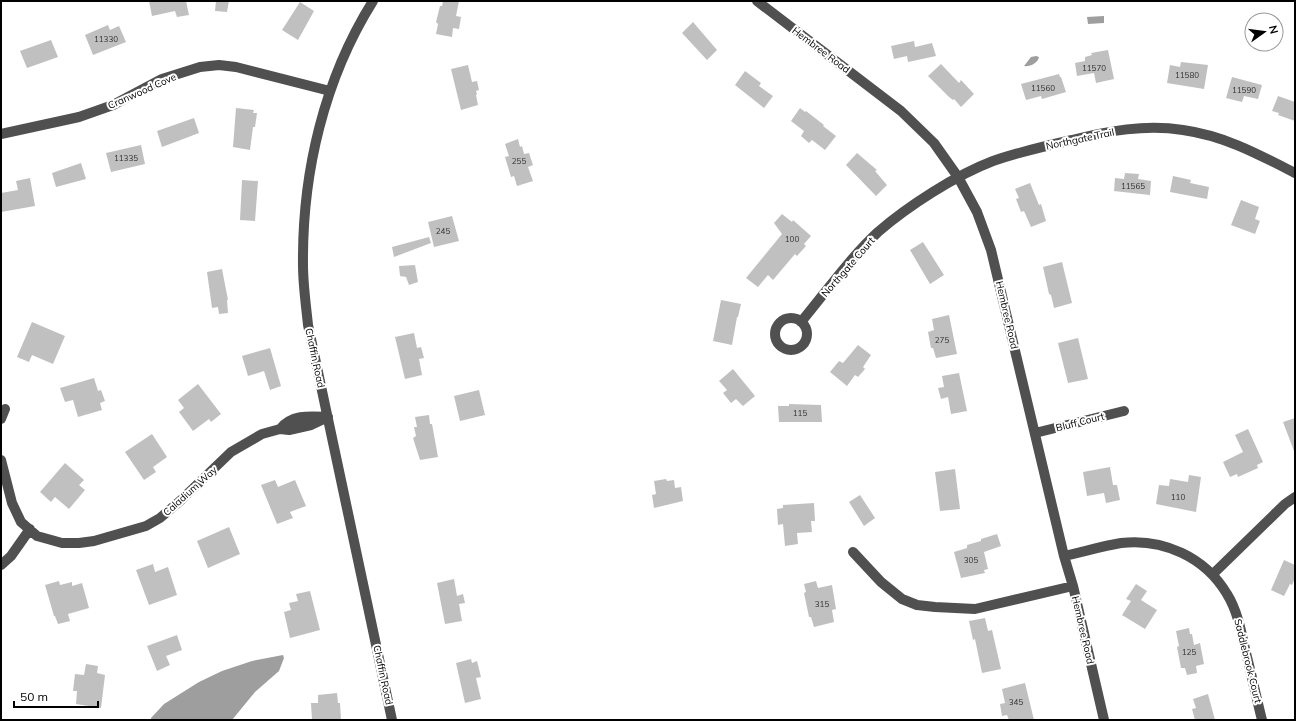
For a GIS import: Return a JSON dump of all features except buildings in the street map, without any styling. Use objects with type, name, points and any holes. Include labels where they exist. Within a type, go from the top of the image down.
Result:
[{"type":"street","name":"Chaffin Road","points":[[373,1],[347,50],[330,91],[314,146],[305,205],[303,266],[308,326],[392,720]]},
{"type":"street","name":"Hembree Road","points":[[757,1],[901,111],[934,143],[958,177],[977,212],[991,250],[1104,720]]},
{"type":"street","name":"Cranwood Cove","points":[[1,134],[79,117],[113,105],[162,79],[200,67],[219,65],[236,67],[330,91]]},
{"type":"street","name":"Northgate Trail","points":[[958,177],[992,162],[1028,150],[1103,132],[1145,128],[1182,130],[1219,138],[1246,148],[1295,173]]},
{"type":"street","name":"Northgate Court","points":[[801,322],[853,259],[878,232],[912,206],[958,177]]},
{"type":"street","points":[[1,419],[5,409]]},
{"type":"street","name":"Bluff Court","points":[[1035,433],[1124,411]]},
{"type":"street","name":"Caladium Way","points":[[1,460],[12,503],[21,522],[37,536],[62,543],[79,543],[94,541],[146,526],[160,518],[180,501],[231,452],[262,434],[280,429],[286,422],[308,416],[328,417]]},
{"type":"street","points":[[1213,574],[1285,504],[1295,497]]},
{"type":"street","points":[[1,564],[12,556],[30,529]]},
{"type":"street","name":"Saddlebrook Court","points":[[1064,556],[1122,543],[1150,543],[1168,547],[1185,554],[1200,563],[1213,574],[1228,594],[1237,616],[1262,720]]},
{"type":"street","points":[[853,552],[881,582],[902,599],[917,605],[975,609],[1073,586]]},
{"type":"shaded area","points":[[1104,16],[1104,23],[1088,24],[1087,17]]},
{"type":"shaded area","points":[[1031,57],[1039,57],[1035,63],[1029,66],[1024,66]]},
{"type":"shaded area","points":[[283,655],[284,658],[279,671],[255,692],[232,720],[151,720],[151,718],[164,704],[199,682],[222,671],[252,661]]}]
